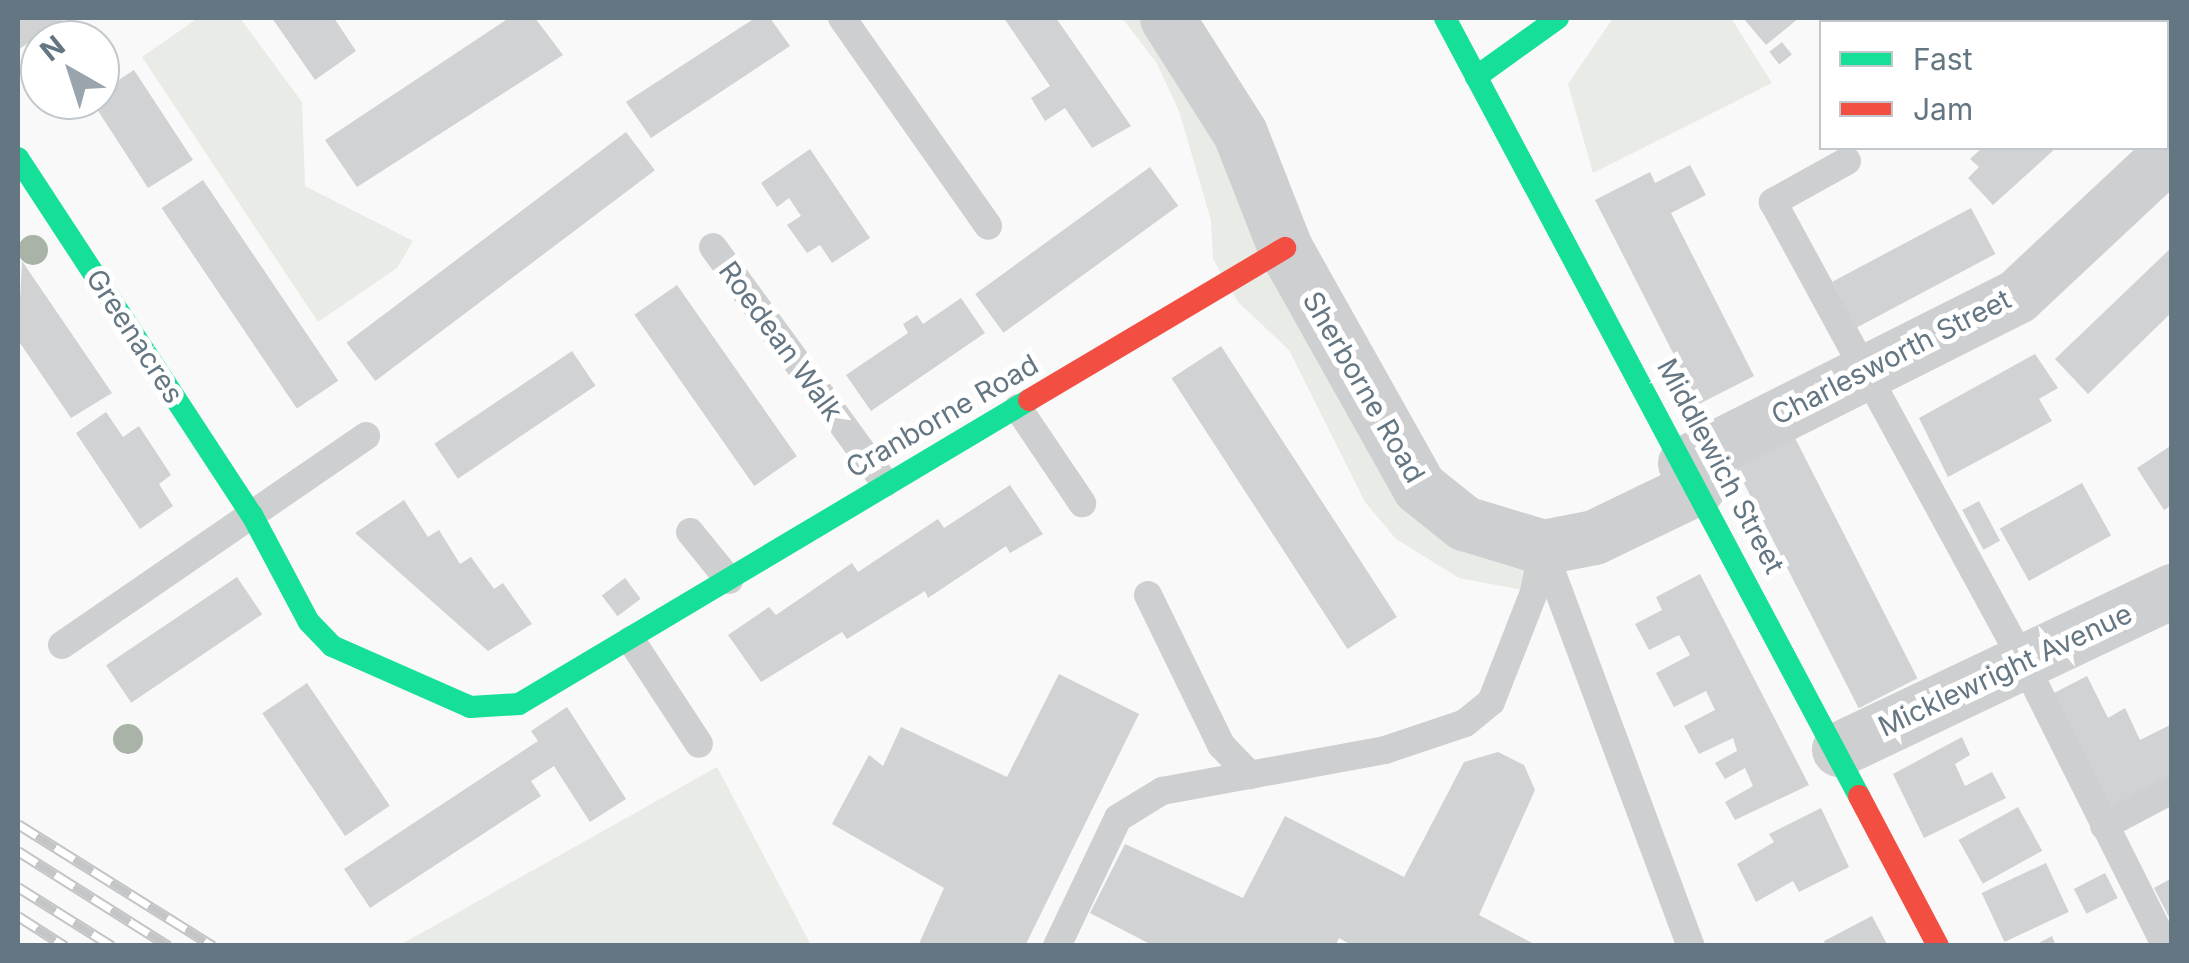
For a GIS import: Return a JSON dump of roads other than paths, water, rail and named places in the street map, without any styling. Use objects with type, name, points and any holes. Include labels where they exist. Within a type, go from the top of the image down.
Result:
[{"type":"street","name":"Sherborne Road","points":[[1167,18],[1240,132],[1285,248],[1419,488],[1464,523],[1543,547],[1594,537],[1692,475]]},
{"type":"street","name":"Middlewich Street","points":[[1446,18],[1839,749],[1938,946]]},
{"type":"street","points":[[1476,78],[1558,18]]},
{"type":"street","name":"Charlesworth Street","points":[[1692,475],[1866,368],[2017,296],[2172,151]]},
{"type":"street","name":"Greenacres","points":[[18,158],[252,515],[309,622],[332,646],[470,707],[519,704],[631,640]]},
{"type":"street","name":"Cranborne Road","points":[[631,640],[884,483],[1018,408],[1285,248]]},
{"type":"street","name":"Micklewright Avenue","points":[[1839,749],[2172,591]]},
{"type":"lane","points":[[842,18],[988,226]]},
{"type":"lane","points":[[1848,161],[1773,202],[2024,663],[2166,946]]},
{"type":"lane","name":"Roedean Walk","points":[[713,248],[884,483]]},
{"type":"lane","points":[[1018,408],[1082,504]]},
{"type":"lane","points":[[62,645],[366,436]]},
{"type":"lane","points":[[690,532],[729,580]]},
{"type":"lane","points":[[1058,946],[1118,818],[1162,791],[1385,750],[1466,723],[1491,702],[1534,592],[1543,547]]},
{"type":"lane","points":[[1543,547],[1692,946]]},
{"type":"lane","points":[[1148,595],[1221,746],[1250,775]]},
{"type":"lane","points":[[631,640],[699,744]]},
{"type":"lane","points":[[2104,826],[2172,790]]},
{"type":"railway","points":[[18,824],[213,946]]},
{"type":"railway","points":[[18,851],[169,946]]},
{"type":"railway","points":[[18,887],[112,946]]},
{"type":"railway","points":[[18,916],[65,946]]}]
